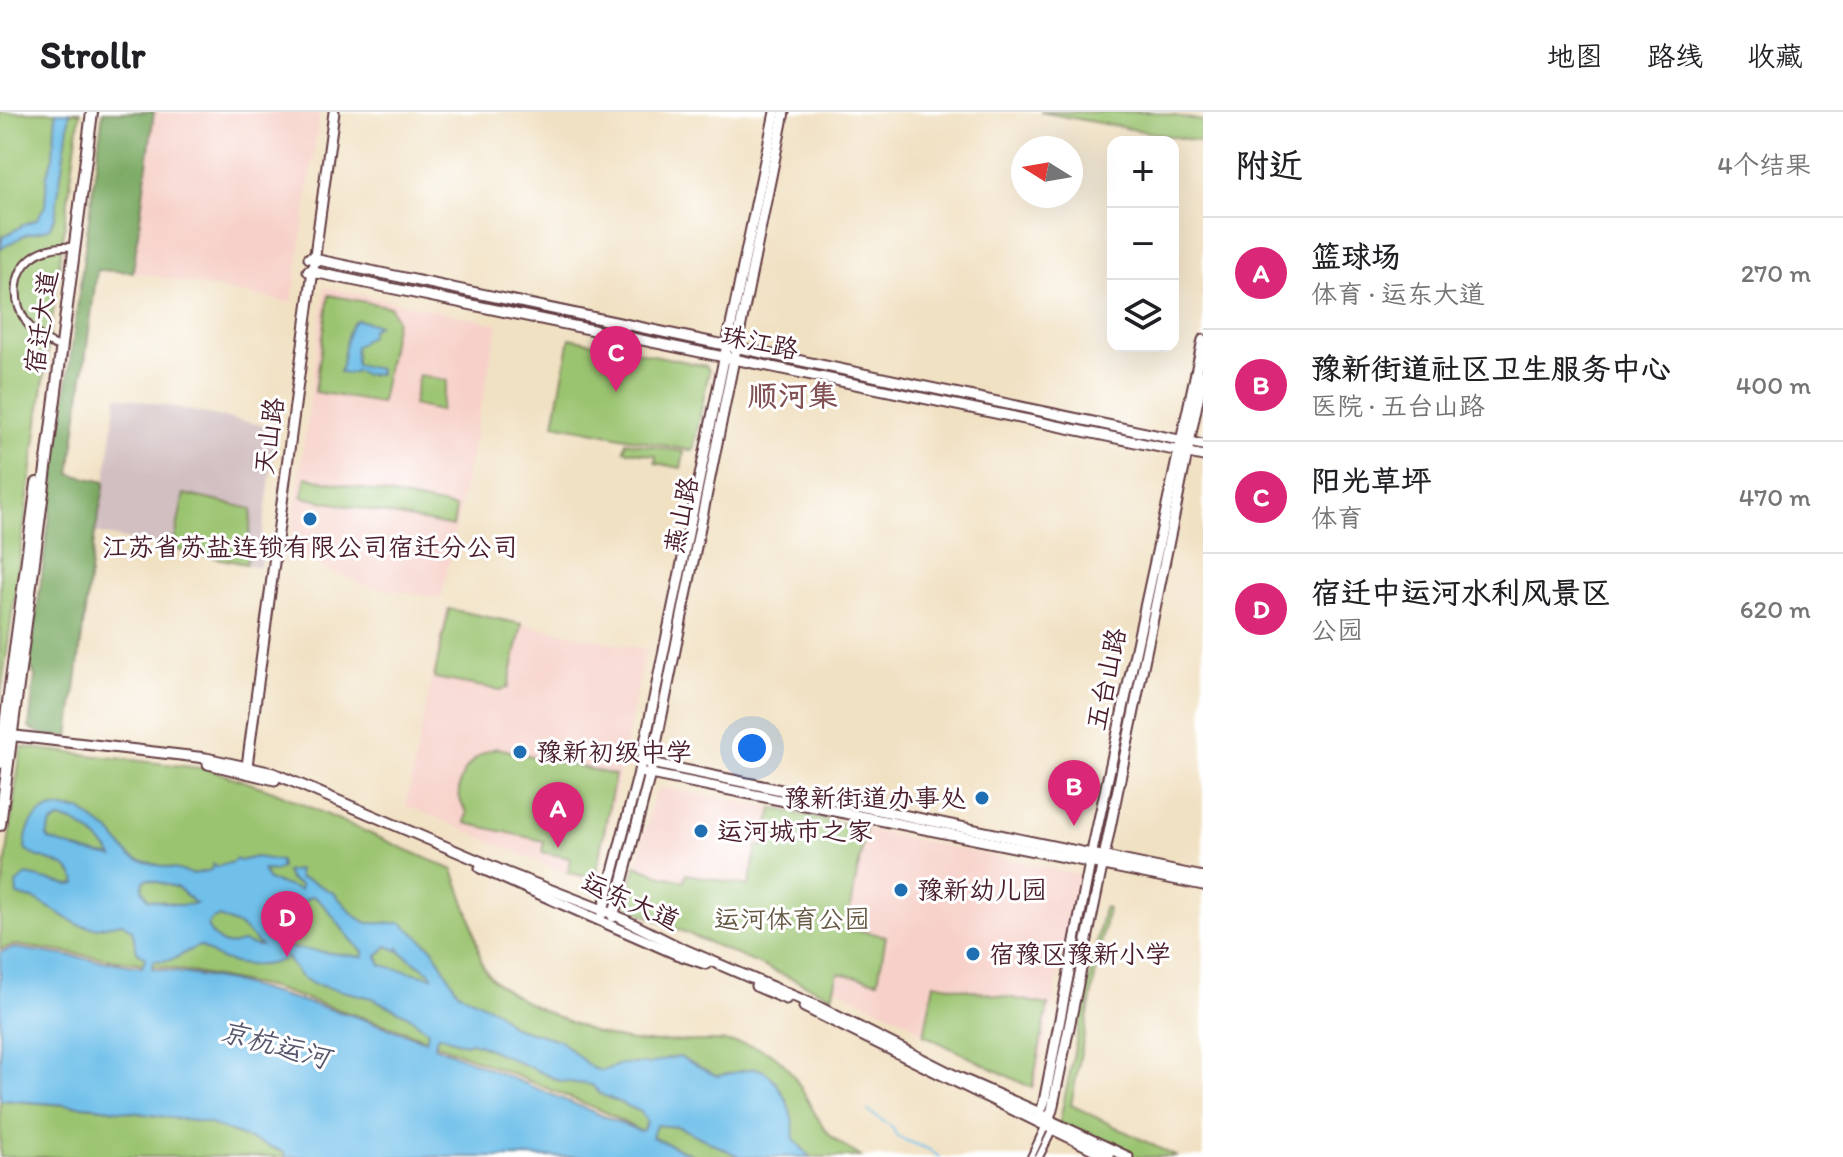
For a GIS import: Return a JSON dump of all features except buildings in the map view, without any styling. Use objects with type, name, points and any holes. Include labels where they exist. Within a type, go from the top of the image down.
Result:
[{"type":"main road","name":"宿迁大道","points":[[0,763],[89,112]]},
{"type":"main road","name":"宿迁大道","points":[[0,825],[5,738]]},
{"type":"street","name":"天山路","points":[[245,766],[332,112]]},
{"type":"street","name":"燕山路","points":[[612,919],[650,774],[775,112]]},
{"type":"street","name":"燕山路","points":[[732,346],[784,112]]},
{"type":"street","points":[[57,347],[33,335],[18,321],[9,297],[8,284],[18,268],[36,252],[44,248],[71,247]]},
{"type":"street","name":"珠江路","points":[[312,259],[732,346],[1184,446],[1203,456]]},
{"type":"street","name":"珠江路","points":[[311,272],[730,358],[1184,446],[1203,445]]},
{"type":"street","name":"五台山路","points":[[1044,1123],[1096,859],[1184,446],[1203,340]]},
{"type":"street","name":"燕山路","points":[[601,915],[640,766],[730,358]]},
{"type":"street","name":"五台山路","points":[[1184,446],[1203,375]]},
{"type":"street","name":"运东大道","points":[[5,738],[206,758],[273,773],[601,915]]},
{"type":"street","name":"运东大道","points":[[5,738],[205,764],[266,777],[612,919],[802,1006],[1109,1157]]},
{"type":"street","points":[[640,766],[652,763],[1203,885]]},
{"type":"street","points":[[640,766],[650,774],[1203,877]]},
{"type":"street","points":[[1031,1157],[1044,1123]]},
{"type":"street","points":[[1039,1157],[1044,1123]]},
{"type":"street","name":"运东大道","points":[[1044,1123],[1128,1157]]},
{"type":"shaded area","points":[[154,112],[320,112],[292,303],[134,272]]},
{"type":"shaded area","points":[[325,287],[498,324],[441,599],[364,585],[289,554]]},
{"type":"shaded area","points":[[117,396],[277,428],[260,567],[95,533]]},
{"type":"shaded area","name":"豫新初级中学","points":[[446,608],[646,650],[595,886],[406,805]]},
{"type":"shaded area","name":"运河城市之家","points":[[665,788],[772,808],[765,847],[757,846],[750,886],[687,874],[685,882],[636,865],[655,792]]},
{"type":"shaded area","name":"宿豫区豫新小学","points":[[866,829],[1080,875],[1035,1090],[924,1035],[908,1022],[834,987],[837,973],[878,980],[846,928]]},
{"type":"green space","points":[[0,112],[80,112],[0,703]]},
{"type":"green space","points":[[103,112],[154,112],[133,272],[97,270],[70,474],[105,482],[95,533],[69,737],[45,735],[29,728],[35,676],[30,664]]},
{"type":"green space","points":[[1040,112],[1154,112],[1203,121],[1202,142]]},
{"type":"green space","points":[[329,295],[391,307],[396,320],[381,403],[315,392]]},
{"type":"green space","points":[[570,338],[706,366],[709,371],[693,451],[554,424]]},
{"type":"green space","points":[[419,375],[447,381],[440,411],[413,405]]},
{"type":"green space","points":[[626,442],[684,452],[681,468],[655,463],[656,456],[624,450]]},
{"type":"green space","points":[[306,477],[456,508],[453,527],[302,497]]},
{"type":"green space","points":[[184,494],[252,509],[246,564],[173,549]]},
{"type":"green space","points":[[449,609],[522,624],[508,688],[500,690],[434,678]]},
{"type":"green space","points":[[21,747],[208,769],[273,791],[453,870],[471,920],[482,964],[490,976],[515,996],[594,1032],[630,1041],[729,1042],[762,1049],[775,1056],[792,1074],[831,1136],[861,1157],[697,1157],[605,1112],[402,1030],[272,988],[165,967],[15,945],[0,949],[0,908]]},
{"type":"green space","points":[[497,748],[615,775],[595,878],[568,873],[570,858],[542,852],[544,841],[465,823],[467,812],[461,802],[460,782],[470,764],[487,751]]},
{"type":"green space","name":"运河体育公园","points":[[772,808],[866,829],[846,928],[886,936],[878,981],[838,973],[832,996],[629,908],[627,902],[636,865],[684,881],[686,874],[749,886],[757,846],[765,846]]},
{"type":"green space","points":[[1104,907],[1108,908],[1071,1105],[1177,1157],[1126,1157],[1059,1125]]},
{"type":"green space","points":[[934,983],[1048,1005],[1032,1088],[924,1035]]},
{"type":"green space","points":[[0,1100],[96,1107],[207,1123],[284,1152],[286,1157],[0,1157]]},
{"type":"water","points":[[56,112],[70,112],[55,217],[49,229],[25,235],[0,249],[3,236],[36,220],[45,206]]},
{"type":"water","points":[[357,320],[378,325],[371,330],[370,336],[355,347],[356,365],[379,369],[379,374],[340,372],[347,336]]},
{"type":"water","name":"京杭运河","points":[[53,808],[80,810],[109,831],[131,857],[193,874],[211,870],[213,864],[216,867],[235,859],[240,861],[256,857],[280,861],[281,868],[263,870],[268,880],[300,890],[300,885],[290,880],[286,872],[298,870],[299,878],[334,893],[354,915],[367,923],[402,923],[432,948],[458,992],[495,1010],[513,1027],[559,1040],[592,1068],[602,1071],[621,1064],[649,1064],[680,1057],[717,1076],[756,1068],[766,1072],[787,1101],[794,1139],[810,1157],[740,1157],[679,1127],[656,1125],[652,1137],[697,1157],[286,1157],[284,1152],[207,1123],[96,1107],[0,1100],[0,952],[15,948],[142,967],[145,958],[137,951],[132,930],[122,923],[96,928],[79,925],[36,900],[17,895],[16,883],[27,875],[76,884],[68,869],[25,848],[32,823],[40,814]],"holes":[[[59,819],[82,827],[97,838],[113,857],[50,840],[47,836],[51,824]],[[148,879],[178,888],[196,904],[180,905],[148,899],[142,889],[144,881]],[[312,896],[325,906],[363,951],[363,957],[291,948],[279,943],[273,930],[278,918]],[[219,917],[242,927],[261,946],[242,942],[226,944],[215,937],[207,926],[212,919]],[[200,946],[220,959],[247,965],[264,965],[286,957],[300,976],[313,984],[372,998],[407,1015],[428,1031],[426,1041],[354,1016],[230,981],[152,968],[154,960],[169,960]],[[387,946],[399,951],[399,948],[432,977],[381,965],[377,956]],[[438,1035],[465,1044],[478,1044],[560,1081],[592,1085],[600,1094],[639,1111],[647,1122],[642,1131],[434,1046]]]},
{"type":"waterway","points":[[868,1111],[892,1127],[897,1137],[928,1149],[939,1157]]},
{"type":"place","name":"阳光草坪","points":[[616,392]]},
{"type":"place","name":"江苏省苏盐连锁有限公司宿迁分公司","points":[[310,519]]},
{"type":"place","name":"豫新初级中学","points":[[520,752]]},
{"type":"place","name":"豫新街道办事处","points":[[982,798]]},
{"type":"place","name":"豫新街道社区卫生服务中心","points":[[1074,826]]},
{"type":"place","name":"运河城市之家","points":[[701,831]]},
{"type":"place","name":"篮球场","points":[[558,848]]},
{"type":"place","name":"豫新幼儿园","points":[[901,890]]},
{"type":"place","name":"宿豫区豫新小学","points":[[973,954]]},
{"type":"place","name":"宿迁中运河水利风景区","points":[[287,957]]},
{"type":"district","name":"顺河集","points":[[793,395]]}]
